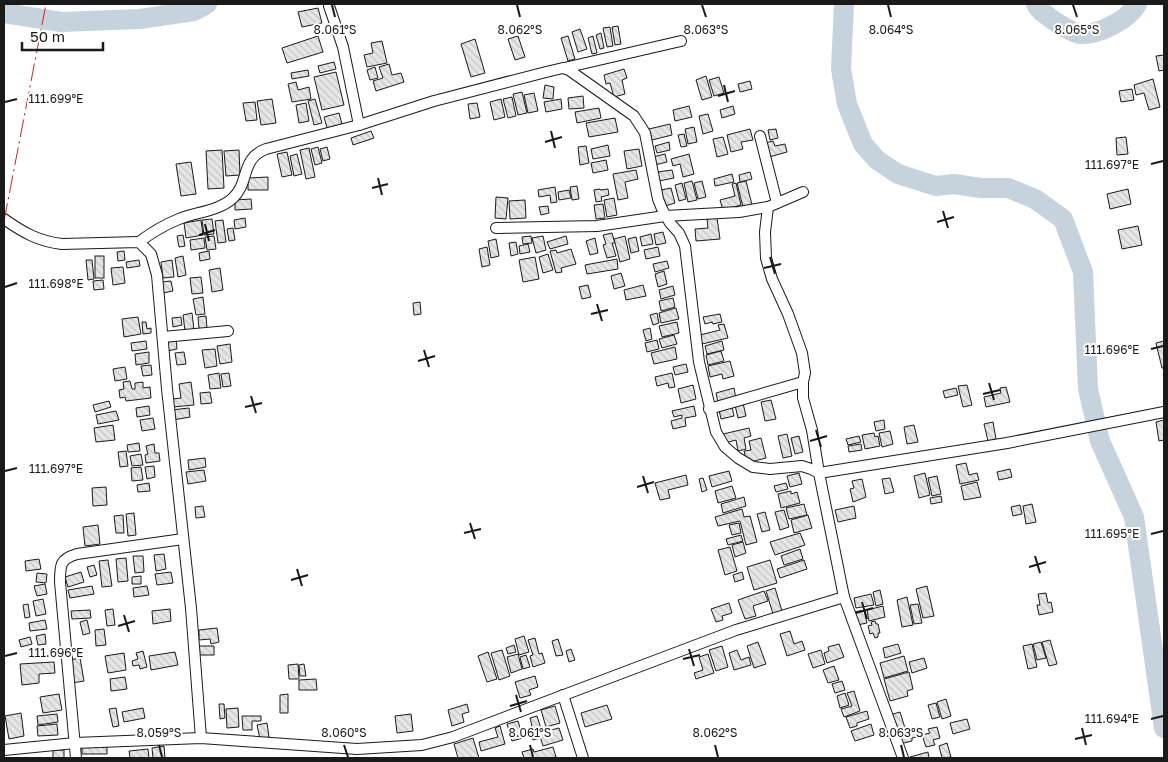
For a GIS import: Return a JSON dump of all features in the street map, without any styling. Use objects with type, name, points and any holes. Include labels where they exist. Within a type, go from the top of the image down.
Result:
[{"type":"street","points":[[329,6],[343,47],[359,125]]},
{"type":"street","points":[[4,219],[35,239],[50,243],[139,242],[167,224],[222,205],[233,198],[240,191],[249,163],[258,152],[359,125],[434,101],[563,68],[681,42]]},
{"type":"street","points":[[563,68],[574,73],[626,109],[639,123],[645,133],[658,199],[665,216],[679,233],[685,246],[699,362],[709,409],[716,432],[725,447],[738,458],[753,466],[770,469],[802,466],[811,468],[819,473],[998,444],[1164,412]]},
{"type":"street","points":[[760,136],[772,205],[765,232],[766,258],[772,279],[788,314],[802,353],[805,373],[803,398],[812,430],[844,597],[903,758]]},
{"type":"street","points":[[496,228],[596,226],[665,216],[739,212],[772,205],[803,192]]},
{"type":"street","points":[[139,242],[151,254],[157,275],[167,390],[191,608],[201,738]]},
{"type":"street","points":[[163,337],[228,331]]},
{"type":"street","points":[[709,409],[803,382]]},
{"type":"street","points":[[76,758],[60,582],[63,561],[77,554],[183,539]]},
{"type":"street","points":[[4,750],[76,743],[201,738],[338,749],[406,747],[441,742],[736,630],[844,597]]},
{"type":"street","points":[[563,695],[583,758]]},
{"type":"building","points":[[318,8],[322,23],[302,27],[298,12]]},
{"type":"building","points":[[618,26],[621,44],[615,45],[612,27]]},
{"type":"building","points":[[610,27],[613,46],[607,47],[603,28]]},
{"type":"building","points":[[580,29],[587,49],[578,52],[572,32]]},
{"type":"building","points":[[601,33],[604,48],[600,49],[596,35]]},
{"type":"building","points":[[318,36],[323,52],[287,63],[282,48]]},
{"type":"building","points":[[518,36],[525,57],[515,60],[508,39]]},
{"type":"building","points":[[568,36],[575,59],[568,61],[561,38]]},
{"type":"building","points":[[593,36],[597,53],[592,54],[588,38]]},
{"type":"building","points":[[475,39],[485,73],[471,77],[461,44]]},
{"type":"building","points":[[382,41],[387,63],[367,67],[364,55],[373,53],[371,43]]},
{"type":"building","points":[[1164,55],[1164,70],[1159,71],[1156,56]]},
{"type":"building","points":[[334,62],[336,69],[320,73],[318,66]]},
{"type":"building","points":[[389,64],[392,75],[401,73],[404,82],[376,91],[373,81],[383,78],[379,67]]},
{"type":"building","points":[[375,67],[378,78],[370,80],[367,70]]},
{"type":"building","points":[[624,69],[627,78],[622,80],[625,94],[614,97],[610,83],[606,84],[604,75]]},
{"type":"building","points":[[308,70],[309,76],[292,79],[291,73]]},
{"type":"building","points":[[336,72],[344,105],[322,110],[314,77]]},
{"type":"building","points":[[706,76],[712,97],[702,100],[696,80]]},
{"type":"building","points":[[719,77],[724,93],[714,96],[709,80]]},
{"type":"building","points":[[1153,79],[1160,107],[1149,110],[1144,93],[1136,95],[1134,85]]},
{"type":"building","points":[[750,81],[752,89],[740,92],[738,84]]},
{"type":"building","points":[[296,82],[298,90],[309,87],[311,99],[292,102],[288,84]]},
{"type":"building","points":[[545,85],[554,87],[553,99],[543,98]]},
{"type":"building","points":[[1132,89],[1134,100],[1121,102],[1119,91]]},
{"type":"building","points":[[522,92],[527,113],[518,115],[513,94]]},
{"type":"building","points":[[534,93],[538,111],[528,113],[524,95]]},
{"type":"building","points":[[583,96],[584,108],[569,109],[568,98]]},
{"type":"building","points":[[512,97],[516,116],[508,118],[503,99]]},
{"type":"building","points":[[272,99],[276,123],[261,125],[257,101]]},
{"type":"building","points":[[315,99],[322,123],[314,125],[308,101]]},
{"type":"building","points":[[501,99],[505,117],[494,120],[490,102]]},
{"type":"building","points":[[561,99],[562,109],[546,112],[544,102]]},
{"type":"building","points":[[255,102],[257,120],[246,121],[243,103]]},
{"type":"building","points":[[306,103],[309,121],[299,123],[296,105]]},
{"type":"building","points":[[477,103],[480,117],[470,119],[468,104]]},
{"type":"building","points":[[689,106],[692,117],[675,121],[673,110]]},
{"type":"building","points":[[733,106],[735,114],[722,118],[720,110]]},
{"type":"building","points":[[599,108],[601,118],[577,123],[575,112]]},
{"type":"building","points":[[339,113],[342,124],[327,128],[324,117]]},
{"type":"building","points":[[708,114],[713,131],[703,134],[699,116]]},
{"type":"building","points":[[615,118],[618,132],[589,137],[586,123]]},
{"type":"building","points":[[670,124],[672,135],[652,140],[649,129]]},
{"type":"building","points":[[694,127],[697,142],[688,144],[685,129]]},
{"type":"building","points":[[750,129],[753,140],[741,142],[743,149],[731,152],[727,135]]},
{"type":"building","points":[[776,129],[778,138],[770,140],[768,130]]},
{"type":"building","points":[[371,131],[374,138],[353,145],[351,138]]},
{"type":"building","points":[[684,134],[687,146],[681,147],[678,135]]},
{"type":"building","points":[[723,137],[728,154],[717,157],[713,139]]},
{"type":"building","points":[[1126,137],[1128,154],[1117,155],[1116,138]]},
{"type":"building","points":[[773,141],[775,146],[785,144],[787,152],[769,157],[765,143]]},
{"type":"building","points":[[669,142],[670,150],[657,153],[655,146]]},
{"type":"building","points":[[608,145],[610,156],[593,159],[591,149]]},
{"type":"building","points":[[586,146],[589,163],[580,165],[578,147]]},
{"type":"building","points":[[318,147],[322,163],[315,165],[311,149]]},
{"type":"building","points":[[327,147],[330,159],[323,161],[320,149]]},
{"type":"building","points":[[309,148],[315,177],[306,179],[300,150]]},
{"type":"building","points":[[639,149],[642,166],[627,169],[624,151]]},
{"type":"building","points":[[222,150],[224,188],[208,189],[206,151]]},
{"type":"building","points":[[239,150],[240,175],[226,176],[224,151]]},
{"type":"building","points":[[287,152],[292,175],[282,177],[277,154]]},
{"type":"building","points":[[297,154],[302,174],[294,176],[290,156]]},
{"type":"building","points":[[665,154],[667,162],[655,165],[653,157]]},
{"type":"building","points":[[689,154],[694,174],[683,177],[680,164],[673,166],[671,159]]},
{"type":"building","points":[[606,160],[608,170],[593,173],[591,163]]},
{"type":"building","points":[[191,162],[196,194],[181,196],[176,164]]},
{"type":"building","points":[[636,170],[638,179],[625,182],[628,198],[618,200],[613,174]]},
{"type":"building","points":[[672,170],[674,178],[659,181],[658,172]]},
{"type":"building","points":[[750,172],[752,179],[740,182],[739,175]]},
{"type":"building","points":[[732,174],[734,182],[715,186],[714,179]]},
{"type":"building","points":[[268,177],[268,190],[248,190],[248,178]]},
{"type":"building","points":[[692,181],[697,200],[688,202],[684,183]]},
{"type":"building","points":[[702,181],[706,197],[698,199],[694,183]]},
{"type":"building","points":[[746,181],[752,205],[743,207],[737,183]]},
{"type":"building","points":[[682,183],[686,199],[679,201],[675,185]]},
{"type":"building","points":[[736,183],[741,205],[723,210],[720,200],[735,196],[732,184]]},
{"type":"building","points":[[577,186],[579,199],[572,200],[570,187]]},
{"type":"building","points":[[555,187],[557,202],[551,203],[550,195],[539,197],[538,190]]},
{"type":"building","points":[[671,188],[675,203],[665,206],[661,190]]},
{"type":"building","points":[[608,189],[609,195],[601,197],[602,201],[596,202],[594,190]]},
{"type":"building","points":[[1128,189],[1131,204],[1110,209],[1107,194]]},
{"type":"building","points":[[569,190],[571,198],[559,200],[558,192]]},
{"type":"building","points":[[496,197],[508,198],[506,219],[495,218]]},
{"type":"building","points":[[614,198],[617,215],[607,217],[604,200]]},
{"type":"building","points":[[251,199],[252,209],[235,210],[235,200]]},
{"type":"building","points":[[525,200],[526,218],[510,219],[509,201]]},
{"type":"building","points":[[603,204],[605,218],[596,219],[594,205]]},
{"type":"building","points":[[548,206],[549,213],[541,215],[539,207]]},
{"type":"building","points":[[245,218],[246,227],[235,229],[234,220]]},
{"type":"building","points":[[717,218],[720,239],[696,241],[695,229],[708,228],[707,219]]},
{"type":"building","points":[[212,219],[214,234],[204,235],[202,220]]},
{"type":"building","points":[[201,220],[203,235],[186,238],[184,223]]},
{"type":"building","points":[[223,220],[226,242],[218,243],[215,221]]},
{"type":"building","points":[[1138,226],[1142,245],[1122,249],[1118,230]]},
{"type":"building","points":[[233,228],[235,240],[229,241],[227,229]]},
{"type":"building","points":[[663,232],[666,243],[656,245],[654,234]]},
{"type":"building","points":[[612,233],[615,243],[612,243],[616,256],[607,258],[603,245],[606,244],[603,235]]},
{"type":"building","points":[[651,234],[653,244],[642,246],[640,237]]},
{"type":"building","points":[[183,235],[185,246],[179,247],[177,236]]},
{"type":"building","points":[[214,236],[216,249],[207,250],[205,237]]},
{"type":"building","points":[[531,236],[532,243],[523,244],[522,237]]},
{"type":"building","points":[[543,236],[546,250],[536,253],[532,238]]},
{"type":"building","points":[[566,236],[568,244],[550,249],[547,242]]},
{"type":"building","points":[[625,236],[630,259],[620,262],[614,239]]},
{"type":"building","points":[[636,237],[639,251],[631,253],[628,239]]},
{"type":"building","points":[[204,238],[205,248],[191,250],[190,240]]},
{"type":"building","points":[[595,238],[598,253],[590,255],[586,241]]},
{"type":"building","points":[[496,239],[499,256],[491,258],[488,241]]},
{"type":"building","points":[[516,242],[518,254],[511,256],[509,243]]},
{"type":"building","points":[[528,244],[530,252],[520,254],[519,246]]},
{"type":"building","points":[[487,247],[490,265],[482,267],[479,249]]},
{"type":"building","points":[[658,247],[660,256],[646,259],[644,250]]},
{"type":"building","points":[[571,249],[576,264],[561,268],[562,272],[556,273],[550,251],[556,250],[557,253]]},
{"type":"building","points":[[124,251],[125,260],[118,261],[117,252]]},
{"type":"building","points":[[209,251],[210,259],[200,261],[199,253]]},
{"type":"building","points":[[548,254],[553,270],[543,273],[539,257]]},
{"type":"building","points":[[95,256],[104,256],[104,278],[95,278]]},
{"type":"building","points":[[183,256],[186,275],[178,277],[175,258]]},
{"type":"building","points":[[535,257],[539,279],[523,282],[519,260]]},
{"type":"building","points":[[617,259],[618,269],[587,274],[585,265]]},
{"type":"building","points":[[86,260],[92,260],[94,279],[88,280]]},
{"type":"building","points":[[139,260],[140,266],[127,268],[126,262]]},
{"type":"building","points":[[172,260],[174,277],[163,278],[161,262]]},
{"type":"building","points":[[667,261],[669,268],[655,272],[653,264]]},
{"type":"building","points":[[123,267],[125,283],[113,285],[111,268]]},
{"type":"building","points":[[220,268],[223,290],[212,292],[209,270]]},
{"type":"building","points":[[664,271],[667,284],[658,287],[655,274]]},
{"type":"building","points":[[621,273],[625,286],[614,289],[611,276]]},
{"type":"building","points":[[201,277],[203,293],[192,294],[190,278]]},
{"type":"building","points":[[103,280],[104,289],[94,290],[93,281]]},
{"type":"building","points":[[171,281],[173,291],[163,293],[161,282]]},
{"type":"building","points":[[588,285],[591,297],[582,299],[579,287]]},
{"type":"building","points":[[643,285],[646,296],[626,300],[624,290]]},
{"type":"building","points":[[673,286],[675,295],[661,299],[659,290]]},
{"type":"building","points":[[203,297],[205,314],[196,315],[193,299]]},
{"type":"building","points":[[673,298],[675,307],[661,311],[659,301]]},
{"type":"building","points":[[420,302],[421,314],[414,315],[413,303]]},
{"type":"building","points":[[676,308],[679,319],[661,323],[659,313]]},
{"type":"building","points":[[192,313],[194,330],[185,331],[183,315]]},
{"type":"building","points":[[657,313],[659,323],[653,325],[650,315]]},
{"type":"building","points":[[720,314],[722,322],[705,324],[703,317]]},
{"type":"building","points":[[206,316],[207,328],[199,329],[198,317]]},
{"type":"building","points":[[138,317],[141,334],[124,337],[122,319]]},
{"type":"building","points":[[181,317],[182,325],[173,327],[172,318]]},
{"type":"building","points":[[142,322],[146,322],[147,329],[151,328],[151,333],[143,334]]},
{"type":"building","points":[[677,322],[679,333],[662,337],[659,326]]},
{"type":"building","points":[[724,324],[728,338],[702,344],[700,335],[720,330],[718,325]]},
{"type":"building","points":[[650,328],[652,339],[646,341],[643,330]]},
{"type":"building","points":[[674,335],[677,344],[662,348],[659,339]]},
{"type":"building","points":[[176,339],[177,349],[167,351],[166,340]]},
{"type":"building","points":[[657,340],[659,349],[647,352],[645,343]]},
{"type":"building","points":[[146,341],[147,349],[132,351],[131,343]]},
{"type":"building","points":[[722,341],[724,350],[707,354],[705,346]]},
{"type":"building","points":[[1164,341],[1164,368],[1162,368],[1156,343]]},
{"type":"building","points":[[230,344],[232,362],[220,364],[217,346]]},
{"type":"building","points":[[675,347],[677,359],[654,364],[651,353]]},
{"type":"building","points":[[215,349],[217,366],[205,368],[202,350]]},
{"type":"building","points":[[721,351],[724,361],[708,365],[706,355]]},
{"type":"building","points":[[149,352],[149,363],[136,365],[135,354]]},
{"type":"building","points":[[184,352],[186,364],[177,365],[175,353]]},
{"type":"building","points":[[730,361],[734,376],[723,379],[722,374],[710,377],[708,366]]},
{"type":"building","points":[[686,364],[688,372],[675,375],[673,367]]},
{"type":"building","points":[[151,365],[152,375],[143,376],[141,366]]},
{"type":"building","points":[[125,367],[127,379],[115,381],[113,369]]},
{"type":"building","points":[[219,373],[221,388],[210,389],[208,375]]},
{"type":"building","points":[[229,373],[231,386],[223,387],[221,374]]},
{"type":"building","points":[[672,373],[675,387],[669,388],[668,383],[657,386],[655,377]]},
{"type":"building","points":[[130,381],[132,389],[135,389],[135,383],[143,382],[143,388],[150,387],[151,398],[126,401],[125,397],[120,398],[119,390],[124,389],[123,382]]},
{"type":"building","points":[[191,382],[194,405],[173,407],[172,399],[181,398],[179,384]]},
{"type":"building","points":[[693,385],[696,399],[681,403],[678,389]]},
{"type":"building","points":[[967,385],[972,405],[963,407],[958,386]]},
{"type":"building","points":[[1006,387],[1010,402],[986,407],[984,397],[1001,393],[1000,388]]},
{"type":"building","points":[[734,388],[736,399],[718,403],[716,393]]},
{"type":"building","points":[[956,388],[958,395],[945,398],[943,391]]},
{"type":"building","points":[[210,392],[212,403],[201,404],[200,393]]},
{"type":"building","points":[[771,400],[776,419],[765,421],[761,402]]},
{"type":"building","points":[[109,401],[111,407],[95,412],[93,405]]},
{"type":"building","points":[[743,403],[746,416],[738,418],[735,405]]},
{"type":"building","points":[[149,406],[150,415],[137,417],[136,408]]},
{"type":"building","points":[[694,406],[696,416],[685,418],[686,426],[673,429],[671,421],[682,418],[682,415],[674,417],[672,411]]},
{"type":"building","points":[[732,407],[734,416],[721,419],[719,410]]},
{"type":"building","points":[[189,408],[190,417],[173,420],[171,410]]},
{"type":"building","points":[[116,411],[119,420],[98,424],[96,415]]},
{"type":"building","points":[[153,418],[155,429],[142,431],[140,420]]},
{"type":"building","points":[[884,420],[885,429],[876,431],[874,422]]},
{"type":"building","points":[[1164,420],[1164,440],[1159,441],[1156,422]]},
{"type":"building","points":[[993,422],[996,439],[988,441],[984,424]]},
{"type":"building","points":[[113,425],[115,440],[96,442],[94,428]]},
{"type":"building","points":[[914,425],[918,442],[907,444],[904,427]]},
{"type":"building","points":[[749,428],[751,436],[744,438],[746,449],[738,451],[736,440],[725,443],[723,434]]},
{"type":"building","points":[[890,431],[893,444],[882,447],[879,433]]},
{"type":"building","points":[[874,433],[875,437],[878,436],[880,446],[865,449],[862,435]]},
{"type":"building","points":[[787,434],[792,456],[783,458],[778,436]]},
{"type":"building","points":[[799,436],[803,452],[795,454],[791,438]]},
{"type":"building","points":[[859,436],[861,442],[848,445],[846,439]]},
{"type":"building","points":[[761,438],[766,458],[747,463],[744,451],[751,450],[749,441]]},
{"type":"building","points":[[139,443],[140,451],[128,452],[127,445]]},
{"type":"building","points":[[154,444],[155,453],[159,453],[160,461],[146,463],[145,455],[148,454],[146,446]]},
{"type":"building","points":[[861,444],[862,450],[849,452],[848,446]]},
{"type":"building","points":[[126,451],[128,466],[120,467],[118,452]]},
{"type":"building","points":[[141,454],[143,465],[132,466],[130,456]]},
{"type":"building","points":[[205,458],[206,467],[189,470],[188,460]]},
{"type":"building","points":[[966,463],[969,475],[977,473],[979,480],[960,484],[956,465]]},
{"type":"building","points":[[154,466],[155,477],[147,479],[145,467]]},
{"type":"building","points":[[141,467],[143,480],[132,481],[131,468]]},
{"type":"building","points":[[1010,469],[1012,477],[999,480],[997,472]]},
{"type":"building","points":[[204,470],[206,481],[188,484],[186,472]]},
{"type":"building","points":[[729,471],[732,481],[712,487],[709,476]]},
{"type":"building","points":[[799,473],[802,484],[790,487],[787,476]]},
{"type":"building","points":[[925,473],[930,495],[919,498],[914,476]]},
{"type":"building","points":[[686,475],[688,485],[668,490],[670,498],[660,500],[655,483]]},
{"type":"building","points":[[937,476],[941,494],[932,496],[928,478]]},
{"type":"building","points":[[703,478],[707,490],[702,492],[699,479]]},
{"type":"building","points":[[890,478],[894,492],[885,494],[882,479]]},
{"type":"building","points":[[862,479],[866,497],[853,502],[850,489],[854,488],[852,481]]},
{"type":"building","points":[[977,482],[981,497],[964,500],[961,486]]},
{"type":"building","points":[[149,483],[150,491],[138,492],[137,485]]},
{"type":"building","points":[[786,483],[788,489],[776,492],[774,486]]},
{"type":"building","points":[[732,486],[736,498],[718,503],[715,491]]},
{"type":"building","points":[[106,487],[107,505],[93,506],[92,488]]},
{"type":"building","points":[[791,491],[791,494],[797,492],[800,503],[781,508],[778,494]]},
{"type":"building","points":[[941,496],[942,502],[931,504],[930,498]]},
{"type":"building","points":[[744,497],[746,506],[723,513],[721,504]]},
{"type":"building","points":[[804,504],[807,515],[789,519],[786,508]]},
{"type":"building","points":[[1032,504],[1036,522],[1026,524],[1023,506]]},
{"type":"building","points":[[1020,505],[1022,514],[1013,516],[1011,507]]},
{"type":"building","points":[[203,506],[205,517],[196,518],[195,507]]},
{"type":"building","points":[[854,506],[856,518],[838,522],[835,510]]},
{"type":"building","points":[[742,509],[744,517],[750,516],[757,542],[746,545],[740,521],[718,526],[715,517]]},
{"type":"building","points":[[784,510],[789,527],[780,530],[775,512]]},
{"type":"building","points":[[765,512],[770,530],[762,532],[757,514]]},
{"type":"building","points":[[134,513],[136,535],[128,536],[126,514]]},
{"type":"building","points":[[123,515],[124,533],[116,533],[114,516]]},
{"type":"building","points":[[808,515],[812,528],[794,533],[791,520]]},
{"type":"building","points":[[739,523],[741,533],[732,535],[729,525]]},
{"type":"building","points":[[98,525],[100,544],[85,546],[83,527]]},
{"type":"building","points":[[800,533],[805,545],[775,555],[770,542]]},
{"type":"building","points":[[741,535],[743,541],[728,545],[726,539]]},
{"type":"building","points":[[743,542],[746,553],[735,557],[732,545]]},
{"type":"building","points":[[730,547],[737,571],[725,575],[718,550]]},
{"type":"building","points":[[800,549],[803,559],[784,565],[781,556]]},
{"type":"building","points":[[164,554],[166,569],[156,571],[154,555]]},
{"type":"building","points":[[133,556],[143,556],[144,572],[135,573]]},
{"type":"building","points":[[126,558],[128,581],[118,582],[116,559]]},
{"type":"building","points":[[39,559],[41,569],[26,571],[25,561]]},
{"type":"building","points":[[108,560],[112,586],[102,587],[99,561]]},
{"type":"building","points":[[770,560],[777,583],[754,590],[747,567]]},
{"type":"building","points":[[804,560],[807,569],[780,578],[777,569]]},
{"type":"building","points":[[94,565],[97,575],[90,577],[87,567]]},
{"type":"building","points":[[81,572],[84,582],[68,587],[65,577]]},
{"type":"building","points":[[171,572],[173,583],[157,585],[155,574]]},
{"type":"building","points":[[742,572],[744,579],[735,582],[733,575]]},
{"type":"building","points":[[37,573],[47,574],[46,583],[36,582]]},
{"type":"building","points":[[141,576],[141,584],[132,584],[132,577]]},
{"type":"building","points":[[45,584],[47,594],[37,596],[34,586]]},
{"type":"building","points":[[92,586],[94,594],[70,598],[68,590]]},
{"type":"building","points":[[147,586],[149,595],[134,597],[133,588]]},
{"type":"building","points":[[927,586],[934,616],[923,618],[916,589]]},
{"type":"building","points":[[775,588],[782,611],[773,614],[766,591]]},
{"type":"building","points":[[880,590],[883,604],[876,606],[873,592]]},
{"type":"building","points":[[764,591],[768,601],[753,606],[756,616],[745,619],[738,600]]},
{"type":"building","points":[[1046,593],[1048,603],[1051,602],[1053,612],[1039,615],[1037,605],[1040,605],[1038,594]]},
{"type":"building","points":[[871,594],[874,605],[856,608],[854,598]]},
{"type":"building","points":[[907,597],[913,625],[902,627],[897,600]]},
{"type":"building","points":[[43,599],[46,614],[36,616],[33,601]]},
{"type":"building","points":[[729,603],[732,613],[722,616],[723,620],[716,622],[711,609]]},
{"type":"building","points":[[28,604],[30,617],[25,618],[23,605]]},
{"type":"building","points":[[918,604],[922,623],[914,624],[910,605]]},
{"type":"building","points":[[883,606],[885,617],[869,621],[867,610]]},
{"type":"building","points":[[113,609],[115,625],[107,626],[105,610]]},
{"type":"building","points":[[170,609],[171,621],[153,624],[152,611]]},
{"type":"building","points":[[90,610],[91,618],[72,619],[71,611]]},
{"type":"building","points":[[864,610],[867,623],[857,625],[854,612]]},
{"type":"building","points":[[45,620],[47,629],[30,631],[29,623]]},
{"type":"building","points":[[87,620],[90,633],[83,635],[80,622]]},
{"type":"building","points":[[875,621],[878,624],[880,633],[875,638],[873,633],[870,634],[868,626],[872,625],[871,622]]},
{"type":"building","points":[[217,628],[219,642],[211,644],[210,639],[199,640],[199,630]]},
{"type":"building","points":[[104,629],[106,645],[96,646],[95,630]]},
{"type":"building","points":[[790,631],[794,644],[802,641],[805,650],[787,656],[780,634]]},
{"type":"building","points":[[45,634],[46,644],[38,645],[36,636]]},
{"type":"building","points":[[524,636],[529,652],[519,655],[515,639]]},
{"type":"building","points":[[30,637],[32,644],[21,647],[19,640]]},
{"type":"building","points":[[535,638],[539,654],[542,653],[545,663],[533,667],[530,656],[533,655],[528,640]]},
{"type":"building","points":[[558,639],[563,655],[556,656],[552,641]]},
{"type":"building","points":[[1050,640],[1057,664],[1049,666],[1042,642]]},
{"type":"building","points":[[758,642],[766,664],[754,668],[747,646]]},
{"type":"building","points":[[1041,642],[1046,658],[1037,660],[1033,644]]},
{"type":"building","points":[[839,644],[844,657],[827,663],[824,653],[829,651],[828,647]]},
{"type":"building","points":[[898,644],[901,653],[885,658],[883,648]]},
{"type":"building","points":[[1032,644],[1037,667],[1028,669],[1023,646]]},
{"type":"building","points":[[514,645],[516,652],[508,654],[506,648]]},
{"type":"building","points":[[199,646],[214,646],[214,655],[200,655]]},
{"type":"building","points":[[722,646],[728,667],[716,671],[709,650]]},
{"type":"building","points":[[571,649],[575,660],[569,662],[566,651]]},
{"type":"building","points":[[502,650],[510,676],[499,680],[491,653]]},
{"type":"building","points":[[737,650],[741,660],[749,657],[751,665],[734,670],[729,653]]},
{"type":"building","points":[[821,650],[825,664],[813,668],[808,654]]},
{"type":"building","points":[[143,651],[147,667],[140,669],[139,665],[133,666],[132,661],[138,659],[136,653]]},
{"type":"building","points":[[175,652],[178,665],[151,670],[149,656]]},
{"type":"building","points":[[488,652],[497,679],[487,682],[478,656]]},
{"type":"building","points":[[124,653],[126,670],[108,673],[105,656]]},
{"type":"building","points":[[518,654],[522,669],[511,673],[507,657]]},
{"type":"building","points":[[708,654],[714,673],[696,679],[694,673],[703,670],[699,657]]},
{"type":"building","points":[[526,655],[530,667],[523,669],[520,657]]},
{"type":"building","points":[[904,656],[908,671],[884,678],[880,663]]},
{"type":"building","points":[[80,658],[84,681],[72,683],[69,660]]},
{"type":"building","points":[[924,658],[927,668],[912,673],[909,662]]},
{"type":"building","points":[[54,662],[55,673],[39,674],[39,683],[22,685],[20,664]]},
{"type":"building","points":[[298,664],[299,679],[289,679],[288,665]]},
{"type":"building","points":[[304,664],[306,676],[300,676],[299,665]]},
{"type":"building","points":[[834,666],[839,680],[828,683],[823,670]]},
{"type":"building","points":[[909,672],[913,689],[907,691],[908,696],[890,701],[884,679]]},
{"type":"building","points":[[535,676],[538,687],[529,690],[531,695],[520,698],[515,682]]},
{"type":"building","points":[[125,677],[127,689],[111,691],[110,679]]},
{"type":"building","points":[[316,679],[317,690],[299,690],[299,680]]},
{"type":"building","points":[[842,681],[845,690],[835,693],[832,684]]},
{"type":"building","points":[[854,691],[860,711],[844,717],[841,709],[852,706],[847,693]]},
{"type":"building","points":[[845,693],[849,705],[840,708],[837,696]]},
{"type":"building","points":[[59,694],[62,710],[43,713],[40,697]]},
{"type":"building","points":[[288,694],[288,713],[280,713],[280,695]]},
{"type":"building","points":[[946,699],[951,716],[942,719],[937,702]]},
{"type":"building","points":[[936,703],[940,717],[932,719],[928,705]]},
{"type":"building","points":[[219,704],[224,704],[225,718],[220,719]]},
{"type":"building","points":[[467,704],[469,712],[462,714],[464,722],[452,726],[448,710]]},
{"type":"building","points":[[607,705],[612,719],[585,727],[581,713]]},
{"type":"building","points":[[555,706],[560,723],[546,727],[541,710]]},
{"type":"building","points":[[116,708],[119,726],[113,727],[109,709]]},
{"type":"building","points":[[143,708],[145,718],[124,722],[122,712]]},
{"type":"building","points":[[238,708],[239,727],[227,728],[226,709]]},
{"type":"building","points":[[867,711],[869,719],[857,723],[857,726],[850,728],[846,717]]},
{"type":"building","points":[[900,712],[905,728],[894,731],[890,715]]},
{"type":"building","points":[[21,713],[24,736],[9,739],[5,716]]},
{"type":"building","points":[[57,714],[58,722],[38,725],[37,716]]},
{"type":"building","points":[[411,714],[413,731],[397,733],[395,716]]},
{"type":"building","points":[[242,716],[261,716],[261,721],[252,721],[252,730],[243,730]]},
{"type":"building","points":[[537,716],[542,732],[538,733],[540,738],[533,740],[529,727],[532,726],[530,718]]},
{"type":"building","points":[[967,719],[970,729],[953,734],[950,723]]},
{"type":"building","points":[[518,721],[523,738],[512,741],[507,724]]},
{"type":"building","points":[[267,723],[269,737],[260,739],[257,725]]},
{"type":"building","points":[[57,724],[58,735],[38,736],[37,726]]},
{"type":"building","points":[[871,724],[874,735],[855,741],[851,731]]},
{"type":"building","points":[[500,726],[505,744],[481,751],[479,742],[498,737],[495,728]]},
{"type":"building","points":[[918,727],[920,736],[912,738],[912,741],[900,744],[898,732]]},
{"type":"building","points":[[937,727],[940,738],[933,740],[935,745],[926,747],[922,735],[930,733],[928,729]]},
{"type":"building","points":[[559,728],[563,740],[543,746],[539,733]]},
{"type":"building","points":[[473,738],[479,758],[458,758],[454,744]]},
{"type":"building","points":[[947,743],[951,757],[942,758],[939,746]]},
{"type":"building","points":[[82,746],[107,747],[107,754],[82,754]]},
{"type":"building","points":[[164,746],[165,758],[153,758],[152,748]]},
{"type":"building","points":[[553,747],[556,757],[551,758],[524,758],[522,752],[533,749],[534,752]]},
{"type":"building","points":[[148,749],[149,758],[130,758],[129,751]]},
{"type":"building","points":[[53,750],[64,750],[64,758],[53,758]]},
{"type":"building","points":[[928,752],[929,758],[910,758],[910,757]]},
{"type":"waterway","points":[[4,13],[61,22],[140,19],[194,11],[207,4]]},
{"type":"waterway","points":[[844,4],[841,69],[847,104],[863,144],[877,160],[898,174],[936,186],[954,184],[981,188],[1008,188],[1035,199],[1063,219],[1083,272],[1088,389],[1100,441],[1134,517],[1164,728]]},
{"type":"waterway","points":[[1036,4],[1041,11],[1055,22],[1080,34],[1096,32],[1120,21],[1137,4]]},
{"type":"power","points":[[4,221],[46,4]]}]
